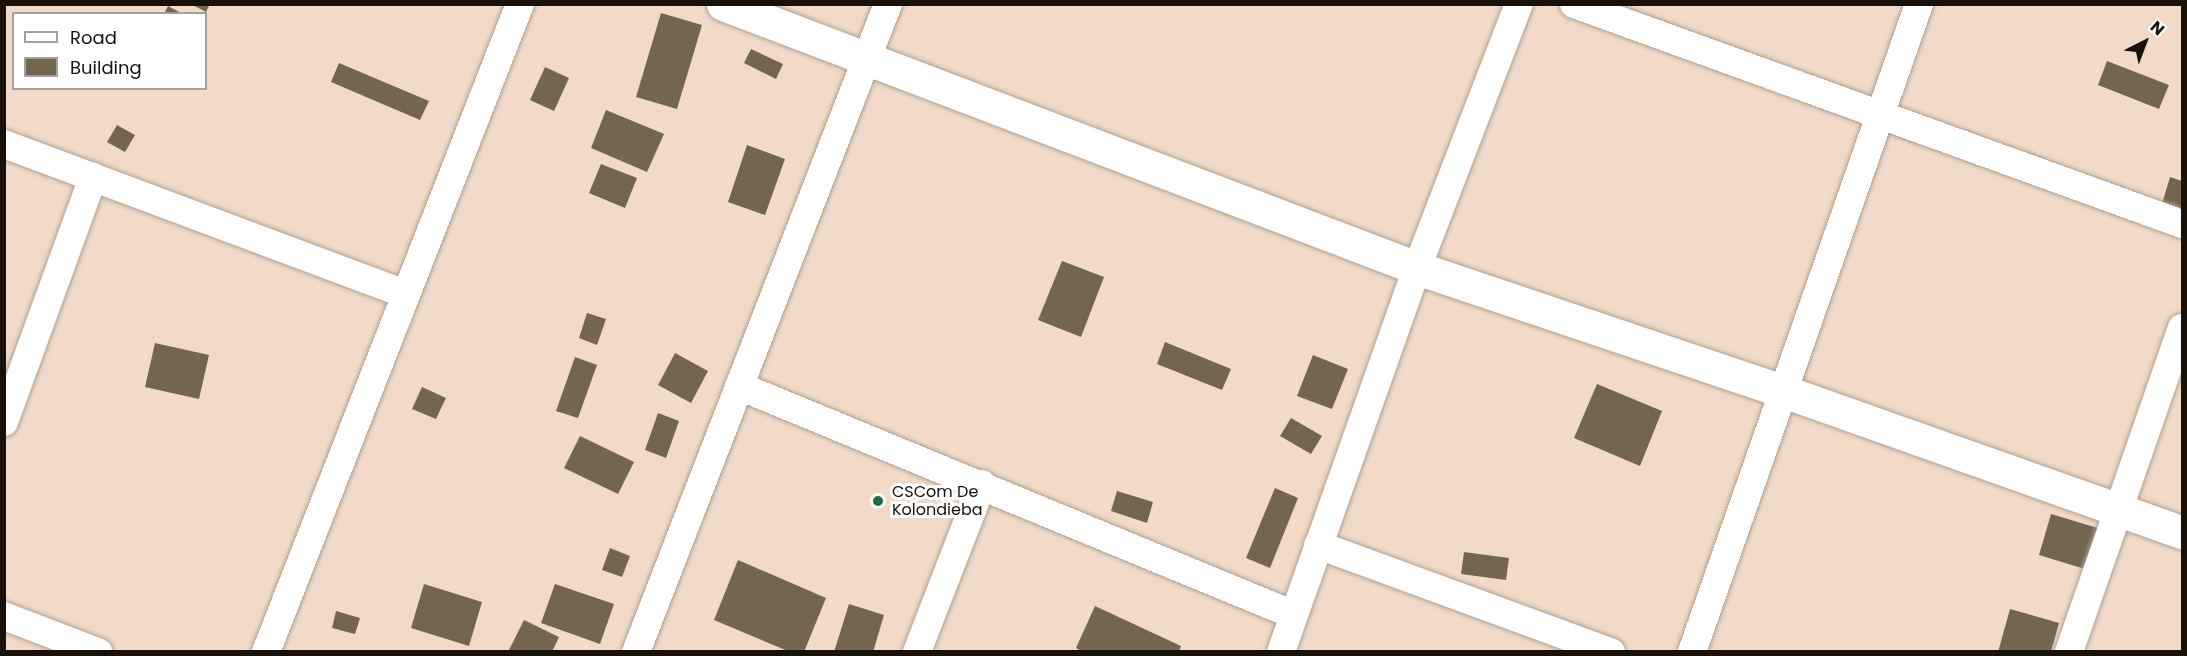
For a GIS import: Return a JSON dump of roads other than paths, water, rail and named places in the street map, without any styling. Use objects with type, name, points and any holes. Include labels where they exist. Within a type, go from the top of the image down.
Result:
[{"type":"street","points":[[266,651],[520,4]]},
{"type":"street","points":[[723,4],[1417,268],[1783,391],[2182,532]]},
{"type":"street","points":[[636,651],[888,4]]},
{"type":"street","points":[[1281,651],[1417,268],[1519,4]]},
{"type":"street","points":[[1574,4],[2182,224]]},
{"type":"street","points":[[1692,651],[1919,4]]},
{"type":"street","points":[[4,144],[406,294]]},
{"type":"street","points":[[4,422],[93,177]]},
{"type":"street","points":[[2069,651],[2182,328]]},
{"type":"street","points":[[739,387],[982,484],[1294,615]]},
{"type":"street","points":[[918,651],[982,484]]},
{"type":"street","points":[[1318,545],[1611,651]]},
{"type":"street","points":[[4,616],[98,651]]},
{"type":"place","name":"CSCom De Kolondieba","points":[[878,501]]}]
